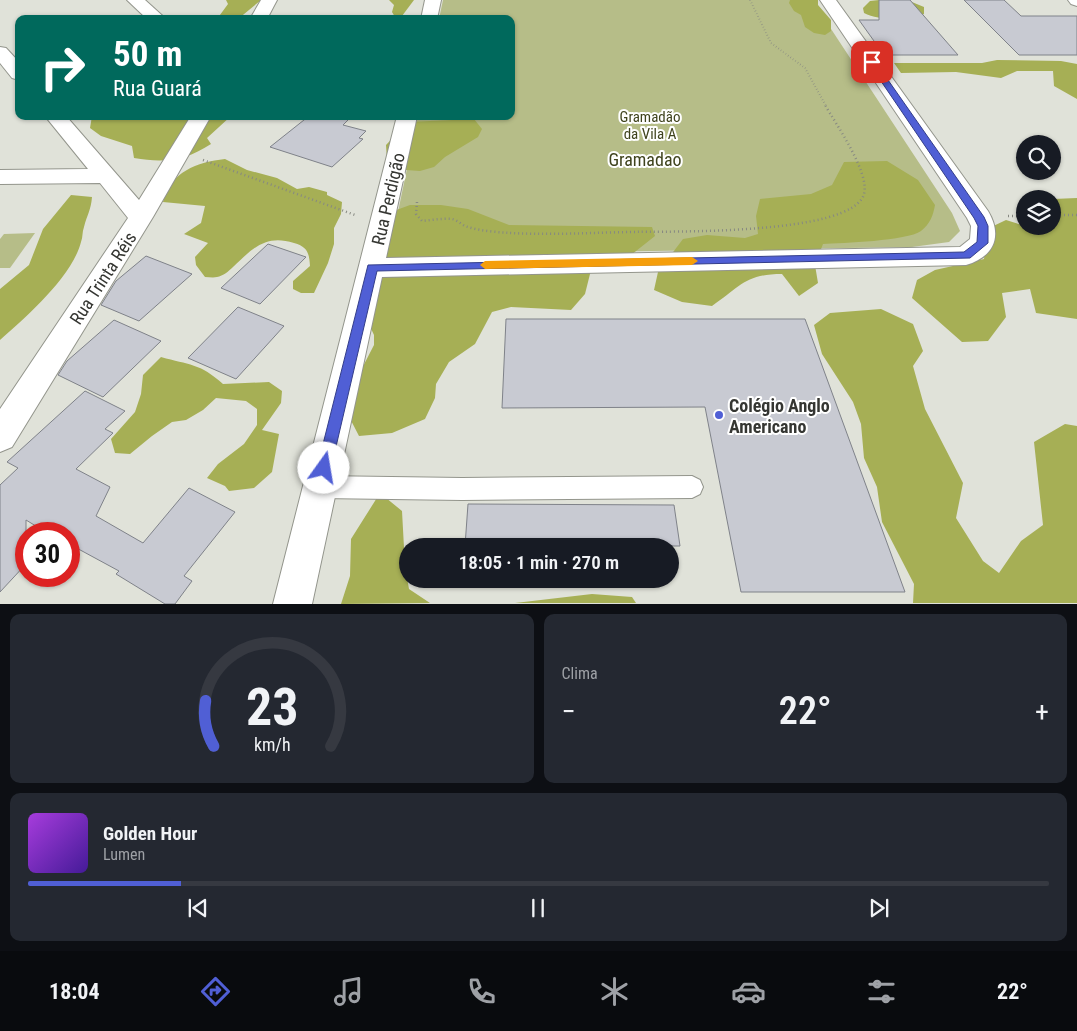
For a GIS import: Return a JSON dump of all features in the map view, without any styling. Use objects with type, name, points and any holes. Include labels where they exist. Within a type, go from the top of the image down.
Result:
[{"type":"street","points":[[135,0],[153,15]]},
{"type":"street","points":[[261,15],[270,0]]},
{"type":"street","points":[[430,15],[434,0]]},
{"type":"street","points":[[372,268],[966,256],[982,243],[983,226],[979,217],[969,200],[828,0]]},
{"type":"street","points":[[0,52],[15,69]]},
{"type":"street","points":[[58,120],[142,218]]},
{"type":"street","name":"Rua Trinta Réis","points":[[0,437],[142,218],[199,120]]},
{"type":"street","name":"Rua Perdigão","points":[[292,604],[406,120]]},
{"type":"street","points":[[0,178],[106,176]]},
{"type":"lane","points":[[320,487],[462,489],[692,487]]},
{"type":"path","points":[[417,196],[416,214],[422,221],[454,219],[457,223],[480,231],[535,234],[771,228],[812,221],[852,207],[862,198],[866,189],[859,166],[805,68],[771,43],[753,11],[750,0]]},
{"type":"path","points":[[181,152],[382,225]]},
{"type":"path","points":[[1061,215],[1077,215]]},
{"type":"green space","points":[[226,0],[261,0],[243,15],[220,15],[228,4]]},
{"type":"green space","points":[[389,0],[414,0],[403,15],[394,15],[392,12],[394,5]]},
{"type":"green space","name":"Gramadão da Vila A","points":[[443,0],[812,0],[952,213],[960,231],[949,242],[912,247],[389,255],[417,120],[515,120],[515,15],[440,15]]},
{"type":"green space","points":[[790,0],[818,0],[818,5],[831,20],[831,31],[825,35],[814,33],[805,27],[801,15],[794,11],[789,3]]},
{"type":"green space","points":[[907,0],[924,7],[924,14],[910,18],[894,19],[878,18],[864,13],[863,8],[870,1]]},
{"type":"green space","points":[[997,60],[1061,61],[1077,64],[1077,99],[1054,86],[1053,71],[1017,71],[1001,78],[956,72],[901,73],[894,63],[982,63]]},
{"type":"green space","points":[[91,120],[227,120],[207,138],[211,144],[192,154],[165,160],[134,158],[132,146],[101,136],[90,128]]},
{"type":"green space","points":[[475,120],[482,129],[478,137],[445,157],[434,167],[420,171],[406,170],[387,160],[386,145],[408,122]]},
{"type":"green space","points":[[225,159],[247,170],[277,178],[297,189],[309,187],[327,192],[327,195],[342,202],[341,214],[334,228],[334,244],[328,263],[314,293],[301,293],[293,289],[293,281],[310,266],[307,251],[302,246],[294,243],[275,240],[261,244],[228,272],[217,277],[205,277],[196,265],[195,257],[208,243],[184,234],[201,223],[205,206],[163,202],[172,183],[186,170],[204,163]]},
{"type":"green space","points":[[887,161],[918,180],[935,205],[931,220],[921,231],[889,239],[823,244],[815,265],[818,283],[799,296],[782,274],[759,276],[751,279],[712,306],[682,302],[654,290],[658,272],[683,239],[707,235],[745,238],[758,234],[756,216],[760,199],[811,194],[832,185],[844,162]]},
{"type":"green space","points":[[71,195],[92,197],[83,229],[82,240],[76,255],[68,269],[47,296],[0,340],[0,289],[29,265],[43,229]]},
{"type":"green space","points":[[1077,198],[1077,319],[1036,313],[1030,289],[1002,293],[1006,317],[988,341],[962,342],[912,298],[917,280],[935,270],[984,259],[987,229],[1006,220],[1016,223],[1016,235],[1061,235],[1061,199]]},
{"type":"green space","points":[[410,205],[441,205],[468,209],[509,225],[652,227],[655,236],[631,255],[593,262],[585,294],[571,310],[511,307],[492,312],[475,344],[449,362],[436,384],[435,398],[425,419],[392,433],[359,436],[343,405],[374,345],[374,335],[366,318],[391,212]]},
{"type":"green space","points":[[35,233],[10,268],[0,268],[0,239],[4,234]]},
{"type":"green space","points":[[881,309],[913,324],[923,351],[913,366],[925,409],[963,483],[956,518],[983,561],[999,573],[1021,541],[1043,525],[1034,442],[1065,424],[1077,426],[1077,603],[913,603],[914,584],[882,522],[877,487],[864,458],[861,424],[853,402],[822,354],[814,325],[830,313]]},
{"type":"green space","points":[[161,357],[201,368],[223,384],[269,382],[282,391],[281,403],[262,430],[279,434],[272,472],[254,488],[229,491],[225,486],[207,478],[218,464],[244,444],[257,425],[257,409],[246,401],[216,398],[203,410],[186,420],[172,422],[130,454],[115,453],[111,439],[135,412],[141,394],[143,375]]},
{"type":"green space","points":[[380,493],[402,511],[403,538],[399,538],[399,588],[409,588],[430,603],[341,604],[350,576],[351,539]]},
{"type":"green space","points":[[592,594],[632,597],[636,603],[515,603]]},
{"type":"building","points":[[879,0],[910,0],[958,55],[884,55],[859,20],[879,20]]},
{"type":"building","points":[[964,0],[1004,0],[1021,16],[1077,16],[1077,55],[1019,55]]},
{"type":"building","points":[[304,120],[348,120],[343,125],[366,131],[359,138],[363,139],[332,167],[270,147]]},
{"type":"building","points":[[268,244],[306,257],[260,304],[221,288]]},
{"type":"building","points":[[146,256],[192,274],[139,321],[101,305],[116,281]]},
{"type":"building","points":[[238,307],[284,326],[236,379],[188,358]]},
{"type":"building","points":[[506,319],[805,319],[905,592],[741,592],[705,407],[502,408]]},
{"type":"building","points":[[114,320],[161,341],[103,397],[58,375],[67,361]]},
{"type":"building","points":[[85,391],[125,411],[105,429],[113,433],[76,469],[110,487],[96,516],[143,543],[189,488],[235,512],[184,576],[192,581],[175,604],[165,604],[116,574],[119,571],[80,550],[80,522],[29,522],[26,520],[26,522],[15,522],[15,576],[0,592],[0,485],[18,468],[7,462]]},
{"type":"building","points":[[468,504],[674,505],[679,538],[466,538]]},
{"type":"slow traffic","points":[[485,265],[692,261]]},
{"type":"place","name":"Colégio Anglo Americano","points":[[719,415]]},
{"type":"route","points":[[324,468],[372,268],[966,256],[982,243],[983,226],[979,217],[872,62]]},
{"type":"park label","name":"Gramadao","points":[[645,159]]}]
